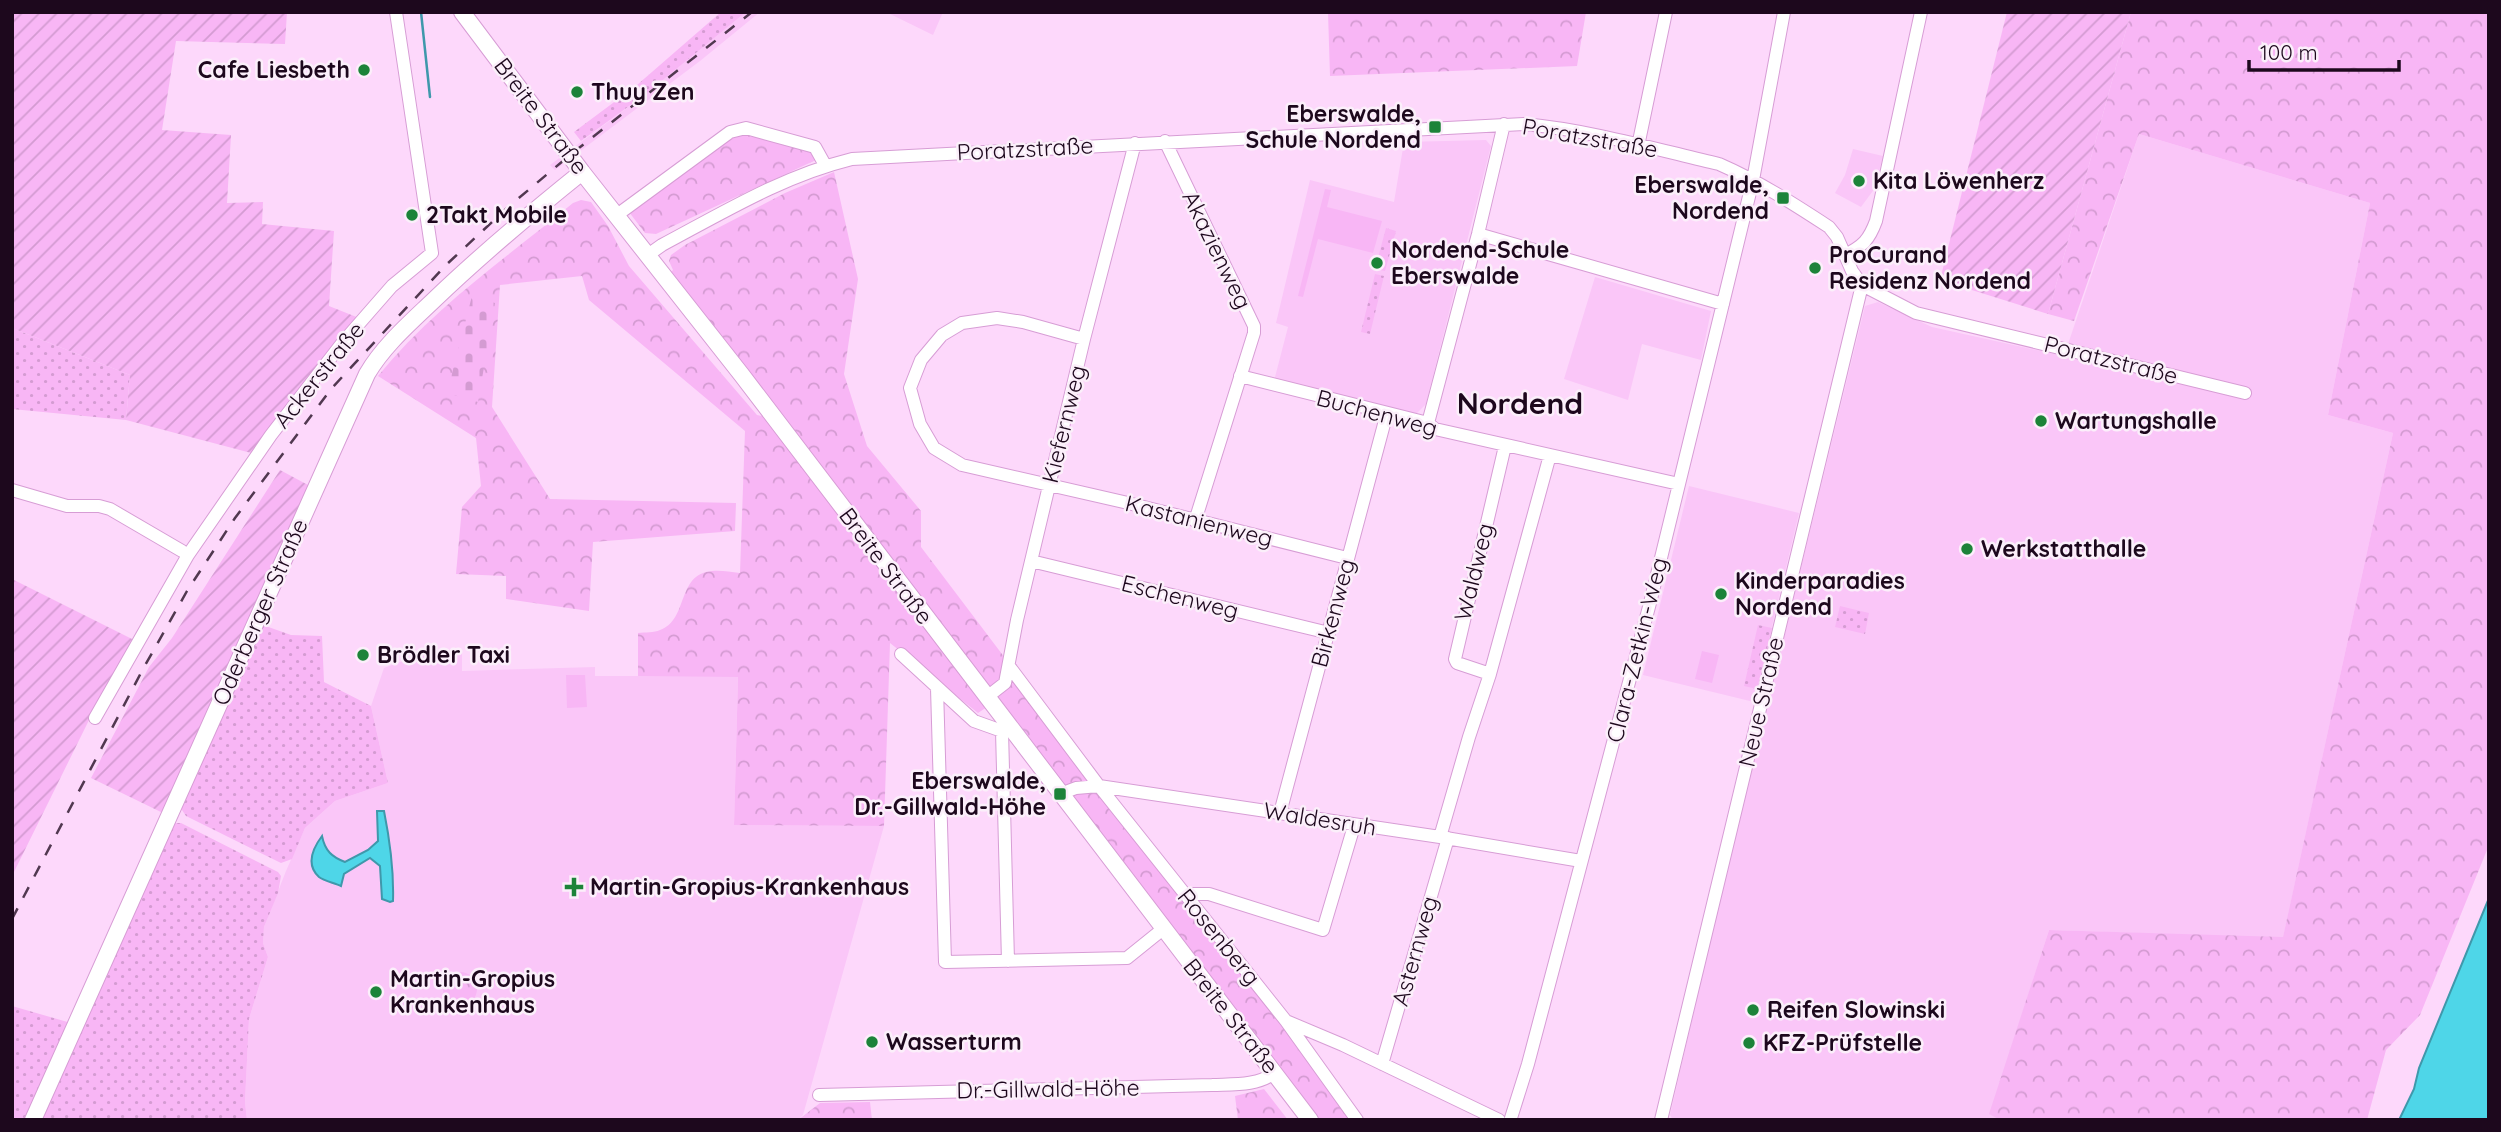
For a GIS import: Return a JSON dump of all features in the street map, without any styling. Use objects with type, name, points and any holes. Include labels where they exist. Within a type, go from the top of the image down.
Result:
[{"type":"main road","name":"Breite Straße","points":[[462,12],[987,697],[1006,729],[1060,794],[1310,1120]]},
{"type":"main road","name":"Oderberger Straße","points":[[33,1120],[358,391],[371,368],[416,317],[504,234],[582,172]]},
{"type":"street","name":"Ackerstraße","points":[[95,718],[188,555],[271,435],[343,342],[392,286],[432,253],[396,12]]},
{"type":"street","points":[[1638,146],[1666,12]]},
{"type":"street","name":"Clara-Zetkin-Weg","points":[[1508,1119],[1528,1063],[1644,628],[1753,180],[1784,12]]},
{"type":"street","points":[[1845,255],[1861,247],[1869,239],[1876,221],[1921,12]]},
{"type":"street","points":[[1428,423],[1504,124]]},
{"type":"street","name":"Poratzstraße","points":[[648,255],[768,188],[825,165],[862,158],[1504,124],[1542,125],[1719,164],[1753,180],[1829,227],[1838,237],[1852,271],[1862,285],[1928,318],[2245,393]]},
{"type":"street","points":[[617,215],[730,132],[746,128],[816,147],[825,165]]},
{"type":"street","name":"Akazienweg","points":[[1165,141],[1254,327],[1195,521]]},
{"type":"street","name":"Kiefernweg","points":[[987,697],[1005,683],[1084,340],[1135,143]]},
{"type":"street","points":[[1478,234],[1723,304]]},
{"type":"street","name":"Neue Straße","points":[[1661,1120],[1862,285]]},
{"type":"street","points":[[1049,486],[962,465],[946,456],[934,447],[920,424],[910,388],[921,360],[942,335],[962,323],[997,318],[1023,322],[1084,340]]},
{"type":"street","name":"Buchenweg","points":[[1240,376],[1428,423],[1435,429],[1679,484]]},
{"type":"street","name":"Birkenweg","points":[[1280,813],[1387,413]]},
{"type":"street","name":"Waldweg","points":[[1490,674],[1457,663],[1455,659],[1505,446]]},
{"type":"street","name":"Waldweg","points":[[1444,838],[1469,737],[1490,674],[1550,454]]},
{"type":"street","name":"Kastanienweg","points":[[1049,486],[1347,558]]},
{"type":"street","points":[[12,490],[67,506],[99,506],[110,509],[182,551]]},
{"type":"street","name":"Eschenweg","points":[[1031,561],[1329,633]]},
{"type":"street","points":[[901,654],[974,721],[1006,729],[1007,961]]},
{"type":"street","name":"Rosenberg","points":[[1009,666],[1099,786],[1286,1021],[1508,1119]]},
{"type":"street","points":[[937,688],[945,962],[1128,958],[1163,929]]},
{"type":"street","name":"Waldesruh","points":[[1060,794],[1076,788],[1099,786],[1581,861]]},
{"type":"street","points":[[1184,894],[1209,894],[1324,930],[1354,826]]},
{"type":"street","name":"Asternweg","points":[[1382,1064],[1444,838]]},
{"type":"street","points":[[1286,1021],[1357,1120]]},
{"type":"street","name":"Dr.-Gillwald-Höhe","points":[[819,1095],[1254,1083],[1267,1079],[1274,1073]]},
{"type":"shaded area","points":[[746,12],[760,12],[700,61],[555,170],[550,165],[647,93]]},
{"type":"shaded area","points":[[886,12],[943,12],[933,35]]},
{"type":"shaded area","points":[[2139,134],[2370,203],[2328,415],[2393,433],[2283,938],[2049,930],[1990,1114],[2000,1120],[1673,1120],[1670,1115],[1716,916],[1865,306],[1878,302],[1932,327],[2064,356]]},
{"type":"shaded area","name":"Nordend-Schule Eberswalde","points":[[1486,140],[1491,146],[1426,404],[1416,414],[1274,381],[1288,327],[1276,323],[1310,180],[1394,202],[1404,142]]},
{"type":"shaded area","name":"Kita Löwenherz","points":[[1853,149],[1883,156],[1875,188],[1861,207],[1835,193],[1845,175]]},
{"type":"shaded area","points":[[1595,277],[1711,311],[1701,360],[1642,344],[1628,400],[1564,379]]},
{"type":"shaded area","name":"Kinderparadies Nordend","points":[[1689,486],[1799,513],[1754,702],[1643,675]]},
{"type":"shaded area","name":"Martin-Gropius-Krankenhaus","points":[[462,649],[462,671],[595,667],[595,676],[738,676],[734,825],[884,826],[803,1115],[798,1120],[247,1120],[245,1102],[249,1019],[268,957],[263,943],[264,927],[305,828],[335,801],[388,783],[371,706],[384,668],[429,651]]},
{"type":"green space","points":[[12,12],[287,12],[285,44],[176,41],[162,130],[231,135],[227,203],[263,202],[262,224],[334,231],[329,306],[359,318],[255,454],[126,420],[130,375],[12,328]]},
{"type":"green space","points":[[721,12],[746,12],[647,93],[581,141],[574,132],[637,85]]},
{"type":"green space","points":[[1328,12],[1586,12],[1577,66],[1330,76]]},
{"type":"green space","points":[[2007,12],[2131,12],[2048,314],[1940,280]]},
{"type":"green space","points":[[2131,12],[2489,12],[2489,845],[2420,1015],[2386,1050],[2367,1120],[2000,1120],[1989,1114],[2049,930],[2283,937],[2393,433],[2328,415],[2370,203],[2139,134],[2074,321],[2048,314]]},
{"type":"green space","points":[[741,135],[794,145],[812,154],[816,160],[656,234],[645,233],[629,212],[729,138]]},
{"type":"green space","points":[[834,172],[858,279],[844,374],[867,446],[921,511],[921,547],[1107,793],[1362,1120],[1315,1120],[670,273],[673,270],[669,261],[671,255],[685,245],[785,193]]},
{"type":"green space","points":[[1325,189],[1331,190],[1327,207],[1382,221],[1373,253],[1318,239],[1303,297],[1298,296]]},
{"type":"green space","points":[[581,200],[591,202],[608,226],[629,266],[757,415],[767,417],[987,707],[978,713],[890,643],[884,826],[734,825],[738,677],[638,676],[638,633],[658,631],[669,625],[687,588],[701,574],[715,571],[740,573],[745,431],[589,300],[582,276],[500,285],[492,407],[550,499],[736,503],[735,531],[593,542],[589,611],[506,599],[506,576],[456,574],[462,507],[481,486],[476,438],[378,376],[399,351],[446,306],[573,203]]},
{"type":"green space","points":[[1386,228],[1396,231],[1385,271],[1375,269]]},
{"type":"green space","points":[[1375,274],[1384,276],[1370,334],[1361,332]]},
{"type":"green space","points":[[472,296],[495,303],[478,402],[447,393]]},
{"type":"green space","points":[[12,328],[130,375],[126,420],[12,409]]},
{"type":"green space","points":[[280,470],[308,485],[165,814],[91,778],[149,667],[172,638]]},
{"type":"green space","points":[[12,579],[134,640],[91,716],[12,876]]},
{"type":"green space","points":[[1840,606],[1869,613],[1865,634],[1835,627]]},
{"type":"green space","points":[[260,624],[291,635],[322,636],[324,682],[371,706],[388,783],[335,801],[305,828],[292,859],[281,863],[186,816],[181,803]]},
{"type":"green space","points":[[1758,625],[1772,628],[1757,689],[1744,686]]},
{"type":"green space","points":[[1702,651],[1719,655],[1712,683],[1695,679]]},
{"type":"green space","points":[[566,675],[585,675],[587,707],[567,708]]},
{"type":"green space","points":[[175,823],[181,823],[278,872],[281,876],[278,893],[264,927],[263,943],[268,957],[249,1019],[245,1102],[247,1120],[38,1120],[166,830]]},
{"type":"green space","points":[[460,972],[472,977],[477,989],[472,1001],[460,1006],[448,1001],[443,989],[448,977]]},
{"type":"green space","points":[[12,1006],[71,1023],[29,1120],[12,1120]]},
{"type":"green space","points":[[1264,1089],[1288,1120],[1238,1120],[1235,1096]]},
{"type":"green space","points":[[870,1102],[872,1120],[798,1120],[820,1103]]},
{"type":"water","points":[[377,811],[384,811],[390,844],[393,901],[390,902],[382,899],[380,866],[370,858],[344,874],[341,886],[319,877],[311,861],[313,851],[322,836],[330,853],[345,862],[368,850],[378,841]]},
{"type":"water","points":[[2489,898],[2489,1120],[2399,1120],[2414,1089],[2419,1068]]},
{"type":"waterway","points":[[421,12],[430,97]]},
{"type":"railway","points":[[12,919],[143,669],[187,591],[235,518],[331,389],[446,265],[507,208],[752,12]]},
{"type":"place","name":"Cafe Liesbeth","points":[[364,70]]},
{"type":"place","name":"Thuy Zen","points":[[577,92]]},
{"type":"place","name":"Eberswalde, Schule Nordend","points":[[1435,127]]},
{"type":"place","name":"Kita Löwenherz","points":[[1859,181]]},
{"type":"place","name":"Eberswalde, Nordend","points":[[1783,198]]},
{"type":"place","name":"2Takt Mobile","points":[[412,215]]},
{"type":"place","name":"Nordend-Schule Eberswalde","points":[[1377,263]]},
{"type":"place","name":"ProCurand Residenz Nordend","points":[[1815,268]]},
{"type":"place","name":"Wartungshalle","points":[[2041,421]]},
{"type":"place","name":"Werkstatthalle","points":[[1967,549]]},
{"type":"place","name":"Kinderparadies Nordend","points":[[1721,594]]},
{"type":"place","name":"Brödler Taxi","points":[[363,655]]},
{"type":"place","name":"Eberswalde, Dr.-Gillwald-Höhe","points":[[1060,794]]},
{"type":"place","name":"Martin-Gropius-Krankenhaus","points":[[574,887]]},
{"type":"place","name":"Martin-Gropius Krankenhaus","points":[[376,992]]},
{"type":"place","name":"Reifen Slowinski","points":[[1753,1010]]},
{"type":"place","name":"Wasserturm","points":[[872,1042]]},
{"type":"place","name":"KFZ-Prüfstelle","points":[[1749,1043]]},
{"type":"district","name":"Nordend","points":[[1520,404]]}]
